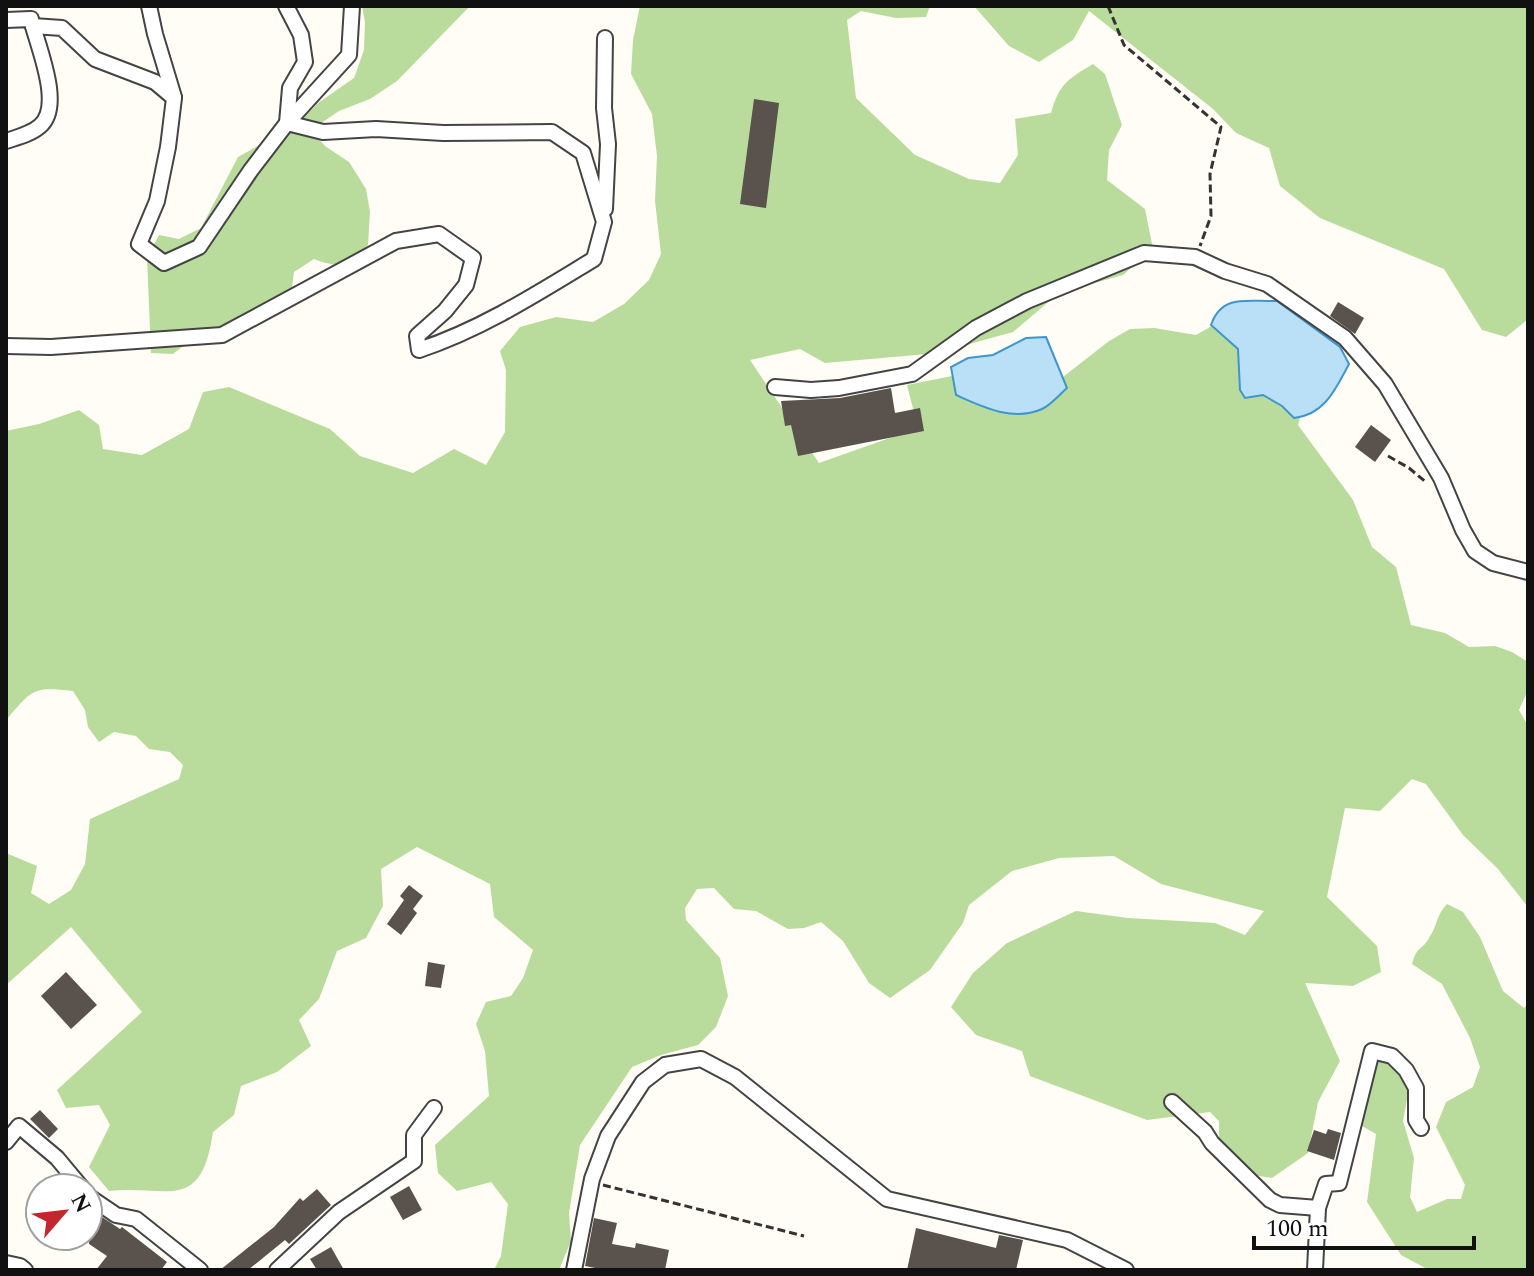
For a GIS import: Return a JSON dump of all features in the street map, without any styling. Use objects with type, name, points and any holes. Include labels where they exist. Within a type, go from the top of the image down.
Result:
[{"type":"street","points":[[149,6],[174,98],[157,201],[139,244],[164,263],[199,247],[287,123],[349,55],[352,6]]},
{"type":"street","points":[[286,6],[301,35],[305,62],[290,88],[287,123]]},
{"type":"street","points":[[6,20],[31,19],[52,101],[43,124],[6,141]]},
{"type":"street","points":[[33,26],[62,28],[95,59],[155,82],[174,98]]},
{"type":"street","points":[[6,346],[51,347],[222,335],[396,241],[439,234],[473,258],[466,285],[445,311],[417,336],[419,350],[453,339],[481,325],[594,259],[604,222],[608,144],[604,108],[605,38]]},
{"type":"street","points":[[287,123],[323,132],[376,129],[443,133],[552,132],[583,153],[604,222]]},
{"type":"street","points":[[775,387],[811,390],[839,388],[912,374],[976,328],[1027,301],[1144,253],[1195,257],[1225,271],[1267,284],[1345,338],[1385,384],[1441,478],[1475,551],[1493,563],[1528,572]]},
{"type":"street","points":[[1315,1270],[1318,1208],[1326,1184],[1339,1183],[1372,1051],[1392,1056],[1406,1070],[1416,1088],[1416,1120],[1421,1128]]},
{"type":"street","points":[[574,1270],[591,1183],[608,1136],[643,1082],[665,1065],[701,1059],[735,1077],[887,1199],[1067,1240],[1126,1270]]},
{"type":"street","points":[[1172,1102],[1270,1200],[1280,1205],[1318,1208]]},
{"type":"street","points":[[277,1270],[339,1212],[414,1161],[414,1135],[434,1108]]},
{"type":"street","points":[[6,1142],[19,1126],[69,1172]]},
{"type":"street","points":[[104,1207],[116,1215],[136,1219],[200,1270]]},
{"type":"street","points":[[6,1263],[25,1270]]},
{"type":"path","points":[[1108,6],[1124,45],[1221,127],[1210,174],[1211,216],[1195,257]]},
{"type":"path","points":[[1388,456],[1409,468],[1451,501]]},
{"type":"path","points":[[591,1183],[804,1236]]},
{"type":"green space","points":[[362,6],[470,6],[397,81],[370,99],[339,111],[311,130],[325,146],[349,162],[366,189],[370,212],[368,245],[344,263],[331,264],[314,259],[294,272],[291,294],[196,336],[173,354],[151,353],[147,258],[159,235],[179,239],[201,228],[238,157],[299,123],[318,103],[354,78],[364,50]]},
{"type":"green space","points":[[640,6],[930,6],[926,17],[896,18],[861,11],[847,20],[856,98],[915,155],[969,179],[1000,183],[1018,155],[1015,119],[1051,113],[1057,95],[1066,83],[1093,64],[1105,74],[1122,125],[1109,150],[1107,180],[1145,209],[1153,249],[1123,275],[1059,293],[1013,332],[950,352],[825,363],[800,349],[750,360],[819,463],[918,428],[907,385],[957,375],[1045,391],[1109,341],[1130,329],[1154,328],[1196,335],[1226,318],[1302,411],[1298,425],[1353,500],[1372,547],[1396,567],[1411,625],[1445,633],[1469,647],[1495,646],[1528,662],[1528,690],[1519,710],[1528,726],[1528,907],[1498,869],[1463,835],[1426,784],[1412,779],[1380,811],[1345,808],[1327,897],[1377,946],[1381,972],[1353,986],[1305,983],[1340,1061],[1318,1102],[1308,1153],[1272,1178],[1253,1175],[1219,1141],[1219,1121],[1210,1112],[1147,1120],[1030,1076],[1022,1051],[976,1035],[951,1007],[973,973],[1007,943],[1076,911],[1128,918],[1215,923],[1245,935],[1264,911],[1161,884],[1114,856],[1059,858],[1012,871],[969,905],[963,923],[930,970],[890,998],[869,983],[843,941],[821,922],[788,929],[756,911],[734,909],[714,888],[697,889],[685,908],[686,920],[720,958],[728,996],[716,1027],[698,1045],[632,1067],[580,1145],[569,1213],[571,1241],[559,1270],[494,1270],[501,1256],[508,1204],[491,1182],[457,1191],[438,1173],[435,1145],[489,1096],[485,1051],[476,1024],[486,1002],[511,996],[523,978],[533,950],[494,917],[490,884],[417,847],[381,869],[383,906],[366,938],[337,951],[319,999],[299,1020],[311,1046],[277,1072],[241,1086],[234,1115],[213,1132],[208,1158],[200,1175],[190,1185],[179,1190],[109,1191],[104,1185],[104,1172],[93,1172],[89,1167],[110,1125],[99,1105],[66,1108],[57,1090],[142,1012],[71,927],[6,985],[6,853],[37,866],[31,893],[49,904],[71,890],[85,864],[90,819],[179,779],[183,765],[170,752],[149,749],[136,736],[114,732],[99,742],[88,727],[85,710],[73,691],[49,689],[34,692],[6,720],[6,431],[79,410],[99,425],[103,449],[142,455],[189,429],[203,392],[229,387],[330,429],[360,456],[413,473],[454,449],[486,465],[505,432],[506,370],[500,351],[520,327],[556,317],[593,322],[624,304],[649,280],[661,254],[655,201],[657,156],[652,114],[631,74],[633,40]]},
{"type":"green space","points":[[974,6],[1528,6],[1528,319],[1506,337],[1482,330],[1444,269],[1320,218],[1280,186],[1269,148],[1236,133],[1213,109],[1089,11],[1073,40],[1039,62],[1009,46]]},
{"type":"green space","points":[[1447,904],[1463,912],[1480,937],[1503,991],[1524,1008],[1528,1004],[1528,1270],[1429,1270],[1401,1255],[1367,1202],[1376,1134],[1355,1122],[1373,1055],[1390,1058],[1404,1073],[1408,1094],[1403,1121],[1414,1158],[1410,1197],[1417,1212],[1447,1199],[1461,1199],[1465,1185],[1436,1127],[1446,1102],[1473,1087],[1480,1067],[1470,1038],[1442,984],[1412,964]]},
{"type":"water","points":[[1238,301],[1277,301],[1340,347],[1349,364],[1328,399],[1305,416],[1294,418],[1282,406],[1263,395],[1245,398],[1240,390],[1238,349],[1211,325],[1222,308],[1229,304]]},
{"type":"water","points":[[1046,337],[1067,388],[1045,407],[1031,413],[1009,413],[956,395],[951,367],[968,358],[993,355],[1026,338]]},
{"type":"building","points":[[754,99],[779,103],[766,208],[740,204]]},
{"type":"building","points":[[1338,302],[1364,318],[1355,334],[1330,316]]},
{"type":"building","points":[[891,388],[895,413],[920,408],[924,431],[798,456],[791,425],[785,426],[781,401],[840,398]]},
{"type":"building","points":[[1371,425],[1391,440],[1375,462],[1355,447]]},
{"type":"building","points":[[409,885],[423,896],[413,909],[417,913],[401,935],[387,924],[404,900],[400,896]]},
{"type":"building","points":[[428,962],[445,965],[441,988],[425,986]]},
{"type":"building","points":[[66,972],[97,1005],[71,1029],[41,996]]},
{"type":"building","points":[[40,1110],[58,1129],[49,1138],[30,1119]]},
{"type":"building","points":[[1328,1129],[1341,1133],[1334,1160],[1307,1151],[1314,1130],[1326,1134]]},
{"type":"building","points":[[409,1186],[422,1210],[403,1220],[390,1197]]},
{"type":"building","points":[[317,1189],[331,1205],[289,1244],[285,1240],[248,1270],[220,1270],[274,1227],[300,1198],[303,1201]]},
{"type":"building","points":[[104,1218],[120,1229],[122,1227],[167,1262],[161,1270],[96,1270],[107,1256],[101,1252],[104,1252]]},
{"type":"building","points":[[594,1218],[617,1223],[612,1244],[635,1248],[636,1243],[669,1250],[665,1270],[605,1270],[585,1266]]},
{"type":"building","points":[[916,1228],[996,1248],[999,1235],[1023,1240],[1016,1270],[907,1270]]},
{"type":"building","points":[[331,1247],[344,1270],[317,1270],[310,1259]]}]
